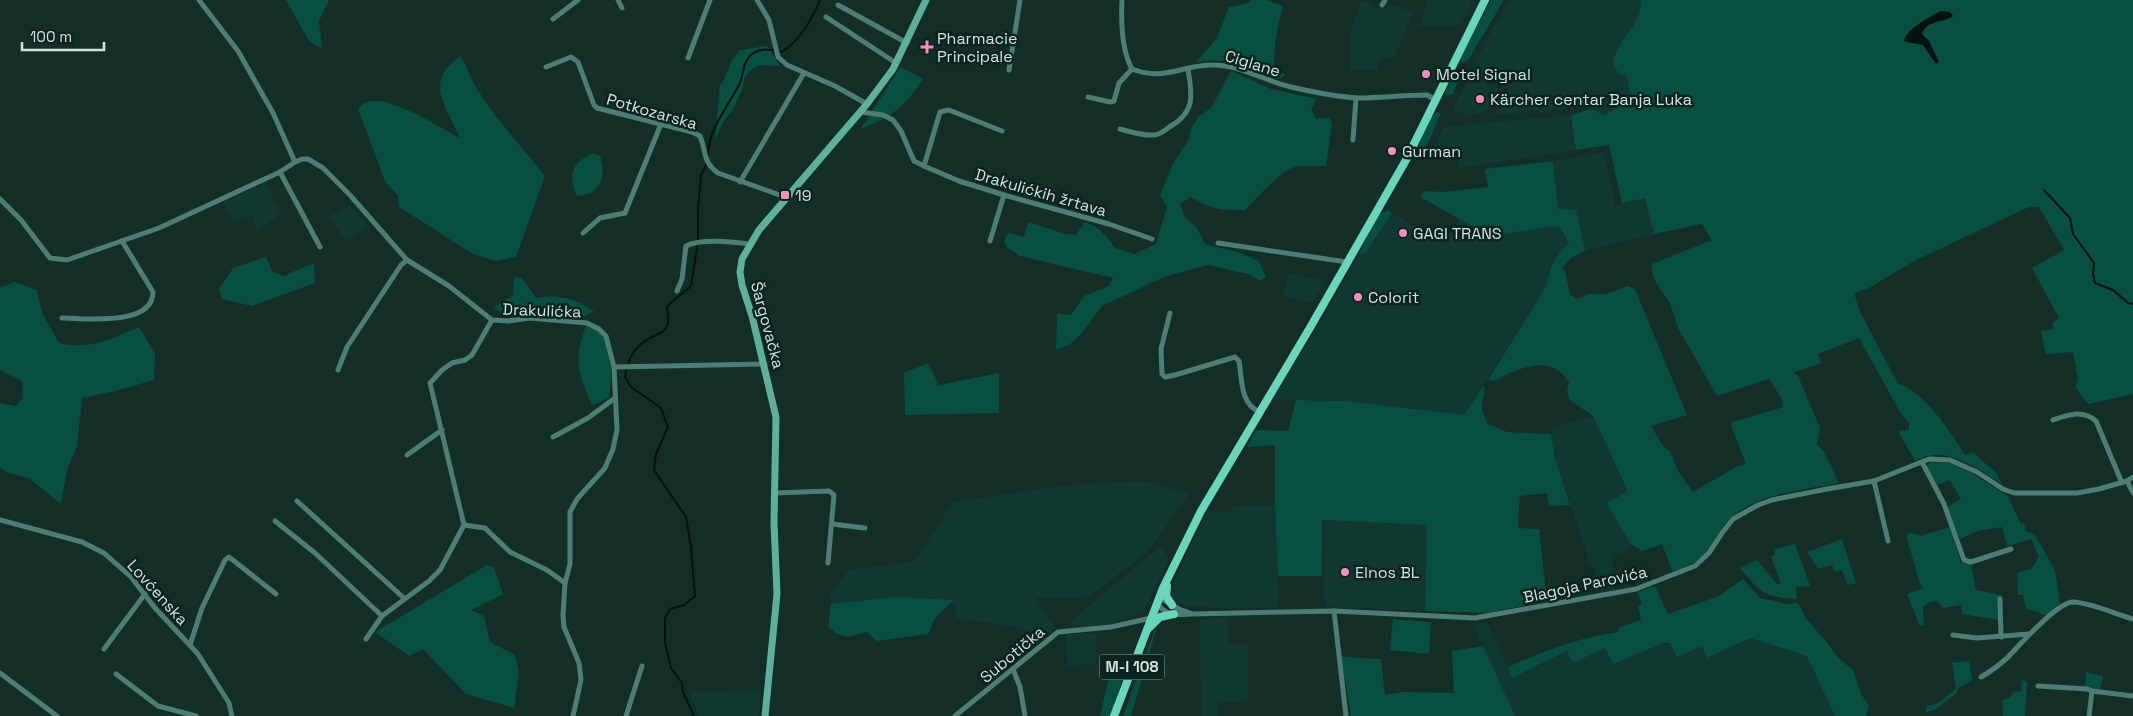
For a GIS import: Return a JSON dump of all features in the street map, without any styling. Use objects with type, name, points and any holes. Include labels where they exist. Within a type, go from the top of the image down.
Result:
[{"type":"main road","name":"M-I 108","points":[[1114,716],[1158,600],[1202,510],[1416,141],[1485,0]]},
{"type":"main road","points":[[1171,574],[1166,592],[1167,599],[1172,605]]},
{"type":"main road","points":[[1142,640],[1157,619],[1165,615],[1174,614]]},
{"type":"street","points":[[0,199],[21,220],[50,258],[67,260],[159,228],[280,172],[295,162],[273,113],[238,52],[199,0]]},
{"type":"street","points":[[553,19],[578,0]]},
{"type":"street","points":[[618,0],[622,8]]},
{"type":"street","points":[[688,58],[710,0]]},
{"type":"street","points":[[757,0],[769,20],[778,57],[787,65],[835,86],[867,104]]},
{"type":"street","name":"Šargovačka","points":[[765,716],[777,594],[774,561],[776,417],[765,364],[742,285],[740,272],[742,259],[759,230],[867,104],[896,63],[926,0]]},
{"type":"street","points":[[1009,70],[1020,0]]},
{"type":"street","points":[[1088,97],[1110,102],[1114,101],[1119,83],[1132,69],[1126,47],[1122,0]]},
{"type":"street","points":[[838,6],[907,43]]},
{"type":"street","points":[[826,17],[896,63]]},
{"type":"street","name":"Potkozarska","points":[[546,67],[571,57],[575,58],[594,105],[597,108],[692,132],[700,136],[705,159],[710,167],[718,173],[788,198]]},
{"type":"street","name":"Ciglane","points":[[1132,69],[1141,73],[1162,75],[1213,64],[1233,67],[1267,81],[1290,87],[1356,98],[1427,95],[1436,100]]},
{"type":"street","points":[[1120,129],[1156,136],[1182,118],[1189,110],[1192,91],[1188,69]]},
{"type":"street","points":[[740,182],[804,73]]},
{"type":"street","points":[[1353,140],[1356,98]]},
{"type":"street","points":[[924,166],[940,112],[949,110],[1002,131]]},
{"type":"street","name":"Drakulićkih žrtava","points":[[861,112],[883,115],[893,120],[901,131],[914,161],[924,166],[959,181],[1109,224],[1152,240]]},
{"type":"street","points":[[582,233],[600,218],[625,213],[661,124]]},
{"type":"street","name":"Drakulićka","points":[[295,162],[308,159],[323,168],[349,194],[407,260],[449,286],[492,320],[508,321],[530,318],[587,323],[599,329],[606,336],[614,367],[617,430],[613,449],[605,468],[577,500],[570,512],[570,564],[565,583],[564,627],[579,663],[581,680],[573,716]]},
{"type":"street","points":[[280,172],[320,248]]},
{"type":"street","points":[[990,241],[1004,195]]},
{"type":"street","points":[[62,318],[124,319],[146,308],[152,300],[153,292],[122,241]]},
{"type":"street","points":[[678,291],[683,273],[684,249],[686,246],[693,243],[730,242],[750,244]]},
{"type":"street","points":[[1218,242],[1347,262]]},
{"type":"street","points":[[338,370],[346,346],[400,266],[407,260]]},
{"type":"street","points":[[1170,313],[1161,349],[1162,374],[1165,376],[1175,375],[1235,357],[1239,361],[1246,400],[1252,409],[1260,412]]},
{"type":"street","points":[[366,639],[382,616],[430,581],[440,570],[464,525],[430,383],[442,370],[452,363],[466,360],[472,355],[492,320]]},
{"type":"street","points":[[614,367],[765,364]]},
{"type":"street","points":[[553,437],[588,418],[615,398]]},
{"type":"street","points":[[2053,420],[2077,413],[2086,415],[2096,421],[2125,482],[2133,493]]},
{"type":"street","points":[[407,455],[442,430]]},
{"type":"street","name":"Blagoja Parovića","points":[[1158,600],[1162,599],[1193,614],[1334,611],[1475,618],[1636,589],[1695,566],[1709,553],[1727,525],[1758,505],[1772,500],[1874,482],[1922,462],[1936,459],[1950,460],[1977,472],[2003,490],[2014,493],[2077,493],[2125,482],[2133,477]]},
{"type":"street","points":[[1922,462],[1944,504],[1964,560],[1971,562],[2011,549]]},
{"type":"street","points":[[1874,482],[1888,541]]},
{"type":"street","points":[[775,493],[829,491],[834,495],[828,563]]},
{"type":"street","points":[[297,501],[405,599]]},
{"type":"street","name":"Lovćenska","points":[[0,520],[93,546],[131,577],[198,654],[229,703],[232,716]]},
{"type":"street","points":[[275,521],[315,552],[382,616]]},
{"type":"street","points":[[832,524],[865,528]]},
{"type":"street","points":[[464,525],[486,528],[510,552],[547,570],[565,583]]},
{"type":"street","points":[[190,645],[202,608],[225,560],[229,557],[276,594]]},
{"type":"street","points":[[104,650],[145,594]]},
{"type":"street","points":[[2000,599],[2001,637]]},
{"type":"street","points":[[1158,600],[1162,609],[1174,614],[1193,614]]},
{"type":"street","points":[[1981,677],[2006,659],[2060,606],[2072,602],[2133,619]]},
{"type":"street","points":[[1334,611],[1346,716]]},
{"type":"street","name":"Subotička","points":[[955,716],[1058,632],[1111,627],[1151,618]]},
{"type":"street","points":[[1953,635],[1977,638],[2030,634]]},
{"type":"street","points":[[626,716],[642,666]]},
{"type":"street","points":[[1013,669],[1020,687],[1026,716]]},
{"type":"street","points":[[0,673],[57,716]]},
{"type":"street","points":[[116,674],[158,706],[196,716]]},
{"type":"street","points":[[2038,686],[2086,689],[2133,696]]},
{"type":"street","points":[[2089,716],[2092,691]]},
{"type":"shaded area","points":[[1361,0],[1380,9],[1386,3],[1414,12],[1393,60],[1380,57],[1378,70],[1350,69],[1350,36]]},
{"type":"shaded area","points":[[1428,0],[1466,0],[1472,2],[1461,25],[1419,26]]},
{"type":"shaded area","points":[[1511,0],[1641,0],[1641,7],[1635,25],[1619,45],[1627,75],[1631,101],[1603,115],[1583,107],[1495,115],[1494,113],[1509,95],[1510,90],[1471,72],[1493,28]]},
{"type":"shaded area","points":[[1941,11],[1950,12],[1953,16],[1928,26],[1922,34],[1929,41],[1939,62],[1936,64],[1923,45],[1904,41],[1909,32]]},
{"type":"shaded area","points":[[1470,76],[1504,91],[1487,110],[1480,114],[1467,116],[1453,109]]},
{"type":"shaded area","points":[[1571,115],[1576,150],[1459,168],[1457,149],[1432,151],[1444,127]]},
{"type":"shaded area","points":[[1604,152],[1615,205],[1645,198],[1654,234],[1585,251],[1576,210],[1558,209],[1553,161]]},
{"type":"shaded area","points":[[265,183],[281,214],[257,230],[251,215],[234,222],[223,201]]},
{"type":"shaded area","points":[[350,205],[370,227],[345,240],[330,216]]},
{"type":"shaded area","points":[[1392,213],[1443,244],[1460,219],[1488,235],[1494,236],[1550,226],[1560,227],[1569,243],[1559,252],[1549,271],[1547,285],[1464,415],[1346,401],[1271,399],[1312,336],[1360,252],[1361,254],[1366,252]]},
{"type":"shaded area","points":[[1289,273],[1325,281],[1312,303],[1282,295]]},
{"type":"shaded area","points":[[1593,416],[1627,492],[1606,503],[1631,544],[1620,556],[1612,552],[1615,590],[1599,593],[1594,567],[1589,566],[1586,551],[1555,458],[1551,434],[1553,427]]},
{"type":"shaded area","points":[[1144,481],[1189,494],[1148,551],[1089,597],[1036,598],[1055,628],[1045,635],[1010,626],[956,618],[954,600],[831,604],[830,594],[849,570],[914,562],[953,502],[1069,485]]},
{"type":"shaded area","points":[[1275,505],[1279,607],[1223,608],[1185,606],[1176,602],[1171,593],[1173,583],[1207,511],[1233,512],[1233,506]]},
{"type":"shaded area","points":[[1322,520],[1428,525],[1425,611],[1325,607]]},
{"type":"shaded area","points":[[1161,546],[1169,559],[1143,612],[1109,625],[1073,628],[1070,622]]},
{"type":"shaded area","points":[[1228,617],[1229,644],[1248,644],[1249,701],[1218,702],[1218,716],[1201,716],[1200,620]]},
{"type":"shaded area","points":[[1486,621],[1513,678],[1568,651],[1573,662],[1605,648],[1613,664],[1664,643],[1702,646],[1707,658],[1750,638],[1807,656],[1835,716],[1515,716],[1473,627]]},
{"type":"shaded area","points":[[1096,633],[1096,663],[1067,666],[1066,635]]},
{"type":"shaded area","points":[[761,691],[759,716],[699,716],[689,692]]},
{"type":"green space","points":[[286,0],[329,0],[319,21],[322,49],[309,41]]},
{"type":"green space","points":[[1251,0],[1267,0],[1283,6],[1276,36],[1274,59],[1274,67],[1285,75],[1280,79],[1232,62],[1196,62],[1217,38],[1229,7],[1245,4]]},
{"type":"green space","points":[[1491,0],[1504,0],[1468,60],[1462,63],[1461,57]]},
{"type":"green space","points":[[1641,0],[2133,0],[2133,394],[2088,404],[2075,387],[2078,379],[2073,352],[2046,354],[2041,331],[2053,329],[2053,323],[2059,318],[2032,268],[2064,250],[2039,207],[2029,207],[1914,261],[1869,288],[1854,293],[1860,312],[1898,384],[1908,388],[1928,404],[1965,455],[1973,452],[1996,473],[2002,484],[1970,464],[1952,457],[1932,455],[1915,461],[1898,431],[1909,430],[1909,423],[1900,412],[1859,338],[1818,354],[1821,363],[1793,372],[1798,376],[1820,428],[1817,444],[1824,452],[1839,483],[1770,497],[1744,508],[1726,522],[1710,549],[1701,558],[1673,572],[1662,544],[1642,551],[1631,544],[1606,503],[1627,492],[1626,488],[1593,416],[1570,400],[1567,392],[1569,382],[1561,373],[1543,365],[1523,368],[1494,381],[1488,380],[1547,285],[1551,267],[1564,247],[1569,243],[1560,227],[1550,226],[1494,236],[1488,235],[1420,197],[1424,191],[1444,192],[1488,187],[1485,169],[1553,161],[1558,209],[1576,210],[1585,251],[1571,258],[1562,268],[1565,271],[1570,294],[1577,299],[1588,294],[1607,294],[1627,286],[1635,289],[1687,415],[1651,426],[1663,446],[1670,451],[1678,471],[1693,492],[1736,467],[1746,464],[1731,425],[1733,422],[1783,407],[1781,397],[1769,379],[1717,396],[1678,328],[1670,303],[1656,283],[1652,272],[1652,264],[1712,240],[1702,224],[1654,234],[1645,198],[1622,203],[1609,145],[1576,150],[1571,115],[1590,109],[1604,115],[1631,101],[1627,76],[1618,73],[1613,62],[1616,52],[1632,28],[1641,7]],"holes":[[[1941,11],[1953,16],[1927,26],[1922,34],[1937,58],[1931,57],[1923,45],[1905,42],[1911,32],[1930,16]]]},
{"type":"green space","points":[[767,46],[780,66],[760,65],[750,71],[744,79],[742,90],[732,111],[723,122],[715,140],[720,86],[732,60],[740,50]]},
{"type":"green space","points":[[461,56],[475,86],[494,114],[545,176],[516,257],[496,261],[473,254],[399,207],[398,196],[385,181],[358,109],[366,102],[378,101],[392,104],[408,110],[460,138],[444,105],[440,84],[449,65]]},
{"type":"green space","points":[[900,67],[923,79],[909,98],[896,110],[881,120],[861,129]]},
{"type":"green space","points":[[1457,70],[1461,73],[1453,94],[1446,96],[1445,93]]},
{"type":"green space","points":[[1231,71],[1271,89],[1317,99],[1311,109],[1316,119],[1329,118],[1332,124],[1326,166],[1299,166],[1289,169],[1245,210],[1216,208],[1191,197],[1180,204],[1185,217],[1197,228],[1205,244],[1241,253],[1259,261],[1266,277],[1260,281],[1248,274],[1208,265],[1164,277],[1102,306],[1081,334],[1070,344],[1056,350],[1057,314],[1071,315],[1084,296],[1109,286],[1113,278],[1020,256],[1007,247],[1004,241],[1008,233],[1024,237],[1028,222],[1065,234],[1076,235],[1085,222],[1096,227],[1115,248],[1134,254],[1156,244],[1167,207],[1160,195],[1173,164],[1189,139],[1191,129],[1198,117],[1211,108]]},
{"type":"green space","points":[[1437,112],[1441,113],[1429,141],[1416,161],[1413,158],[1423,134]]},
{"type":"green space","points":[[594,153],[600,156],[602,163],[603,171],[600,184],[591,193],[577,196],[572,175],[576,165],[581,160]]},
{"type":"green space","points":[[1388,210],[1392,213],[1366,252],[1361,254],[1360,252],[1378,215]]},
{"type":"green space","points":[[266,257],[272,271],[283,276],[314,263],[315,283],[252,306],[222,299],[219,289],[233,268]]},
{"type":"green space","points":[[521,277],[536,298],[566,298],[594,311],[584,316],[576,317],[549,313],[500,312],[494,307],[513,295],[514,278]]},
{"type":"green space","points":[[15,282],[37,290],[42,313],[59,343],[70,345],[91,344],[110,339],[139,327],[155,354],[154,380],[82,398],[77,446],[67,470],[61,504],[29,478],[9,473],[0,468],[0,403],[16,406],[23,398],[22,381],[0,370],[0,288]]},
{"type":"green space","points":[[587,323],[606,338],[611,356],[609,398],[592,405],[580,373],[578,356]]},
{"type":"green space","points":[[928,363],[939,385],[999,373],[999,413],[905,415],[904,373]]},
{"type":"green space","points":[[1484,385],[1482,409],[1488,424],[1507,432],[1551,434],[1555,458],[1570,505],[1549,506],[1547,493],[1520,496],[1518,528],[1539,529],[1547,601],[1487,613],[1425,611],[1427,525],[1322,520],[1322,576],[1278,576],[1275,445],[1247,447],[1256,430],[1288,431],[1296,400],[1346,401],[1464,415]]},
{"type":"green space","points":[[1930,462],[1951,463],[1970,472],[2008,496],[2021,524],[2024,523],[2026,531],[2035,535],[2055,570],[2060,603],[2047,616],[2026,609],[2023,595],[2018,595],[2017,573],[2031,569],[2039,557],[2031,539],[2007,546],[2002,527],[1978,531],[1960,539],[1947,507],[1961,499],[1950,480],[1937,485],[1927,466]]},
{"type":"green space","points":[[1950,527],[1961,563],[1971,564],[1976,590],[2001,595],[2001,597],[1998,597],[1999,620],[1962,614],[1961,605],[1943,608],[1937,601],[1929,602],[1923,607],[1924,625],[1920,626],[1907,594],[1923,588],[1920,584],[1906,535],[1911,533],[1921,536]]},
{"type":"green space","points":[[1842,539],[1856,583],[1848,585],[1842,570],[1835,572],[1832,565],[1818,569],[1807,552]]},
{"type":"green space","points":[[1795,544],[1810,586],[1796,587],[1797,599],[1777,597],[1764,592],[1740,568],[1757,560],[1777,584],[1781,584],[1771,556],[1775,555],[1775,549]]},
{"type":"green space","points":[[487,565],[494,568],[503,594],[471,610],[484,616],[490,642],[515,655],[519,673],[514,708],[466,694],[423,649],[409,656],[375,632]]},
{"type":"green space","points":[[1743,579],[1760,598],[1786,604],[1798,603],[1805,617],[1830,646],[1836,656],[1853,670],[1861,694],[1869,706],[1866,716],[1835,716],[1807,656],[1750,638],[1707,658],[1702,646],[1677,657],[1670,643],[1664,643],[1613,664],[1605,648],[1573,663],[1567,651],[1512,678],[1508,667],[1562,645],[1590,637],[1619,632],[1618,628],[1641,620],[1638,606],[1642,604],[1637,592],[1655,586],[1668,614],[1719,596]]},
{"type":"green space","points":[[893,597],[954,600],[935,618],[928,634],[877,641],[867,632],[842,636],[828,627],[831,604]]},
{"type":"green space","points":[[1393,619],[1431,622],[1429,654],[1390,650]]},
{"type":"green space","points":[[1155,629],[1131,716],[1123,716]]},
{"type":"green space","points":[[1483,646],[1515,716],[1351,716],[1341,656],[1381,659],[1385,695],[1402,692],[1454,693],[1452,651]]},
{"type":"green space","points":[[1969,661],[1972,680],[1957,689],[1957,693],[1936,709],[1925,713],[1927,706],[1938,703],[1956,689],[1952,663]]},
{"type":"green space","points":[[1112,664],[1127,664],[1111,716],[1100,716]]},
{"type":"green space","points":[[2086,672],[2103,676],[2100,690],[2085,687]]},
{"type":"green space","points":[[2022,680],[2027,682],[2025,716],[2003,716],[2002,700],[2010,698],[2013,692],[2021,691]]},
{"type":"waterway","points":[[708,158],[714,129],[741,81],[749,57],[759,50],[782,52],[789,47],[805,29],[820,0]]},
{"type":"waterway","points":[[694,716],[683,692],[682,683],[671,668],[665,642],[665,618],[670,609],[684,605],[695,596],[691,547],[686,517],[654,470],[656,454],[668,427],[661,408],[631,387],[625,377],[630,358],[636,349],[665,330],[668,324],[667,306],[691,286],[698,242],[701,175],[707,163]]},
{"type":"waterway","points":[[2044,190],[2070,218],[2073,234],[2094,263],[2093,274],[2095,283],[2113,290],[2128,303],[2133,304]]},
{"type":"place","name":"Pharmacie Principale","points":[[927,47]]},
{"type":"place","name":"Motel Signal","points":[[1426,74]]},
{"type":"place","name":"Kärcher centar Banja Luka","points":[[1480,99]]},
{"type":"place","name":"Gurman","points":[[1392,151]]},
{"type":"place","name":"19","points":[[785,195]]},
{"type":"place","name":"GAGI TRANS","points":[[1403,233]]},
{"type":"place","name":"Colorit","points":[[1358,297]]},
{"type":"place","name":"Elnos BL","points":[[1345,572]]}]
